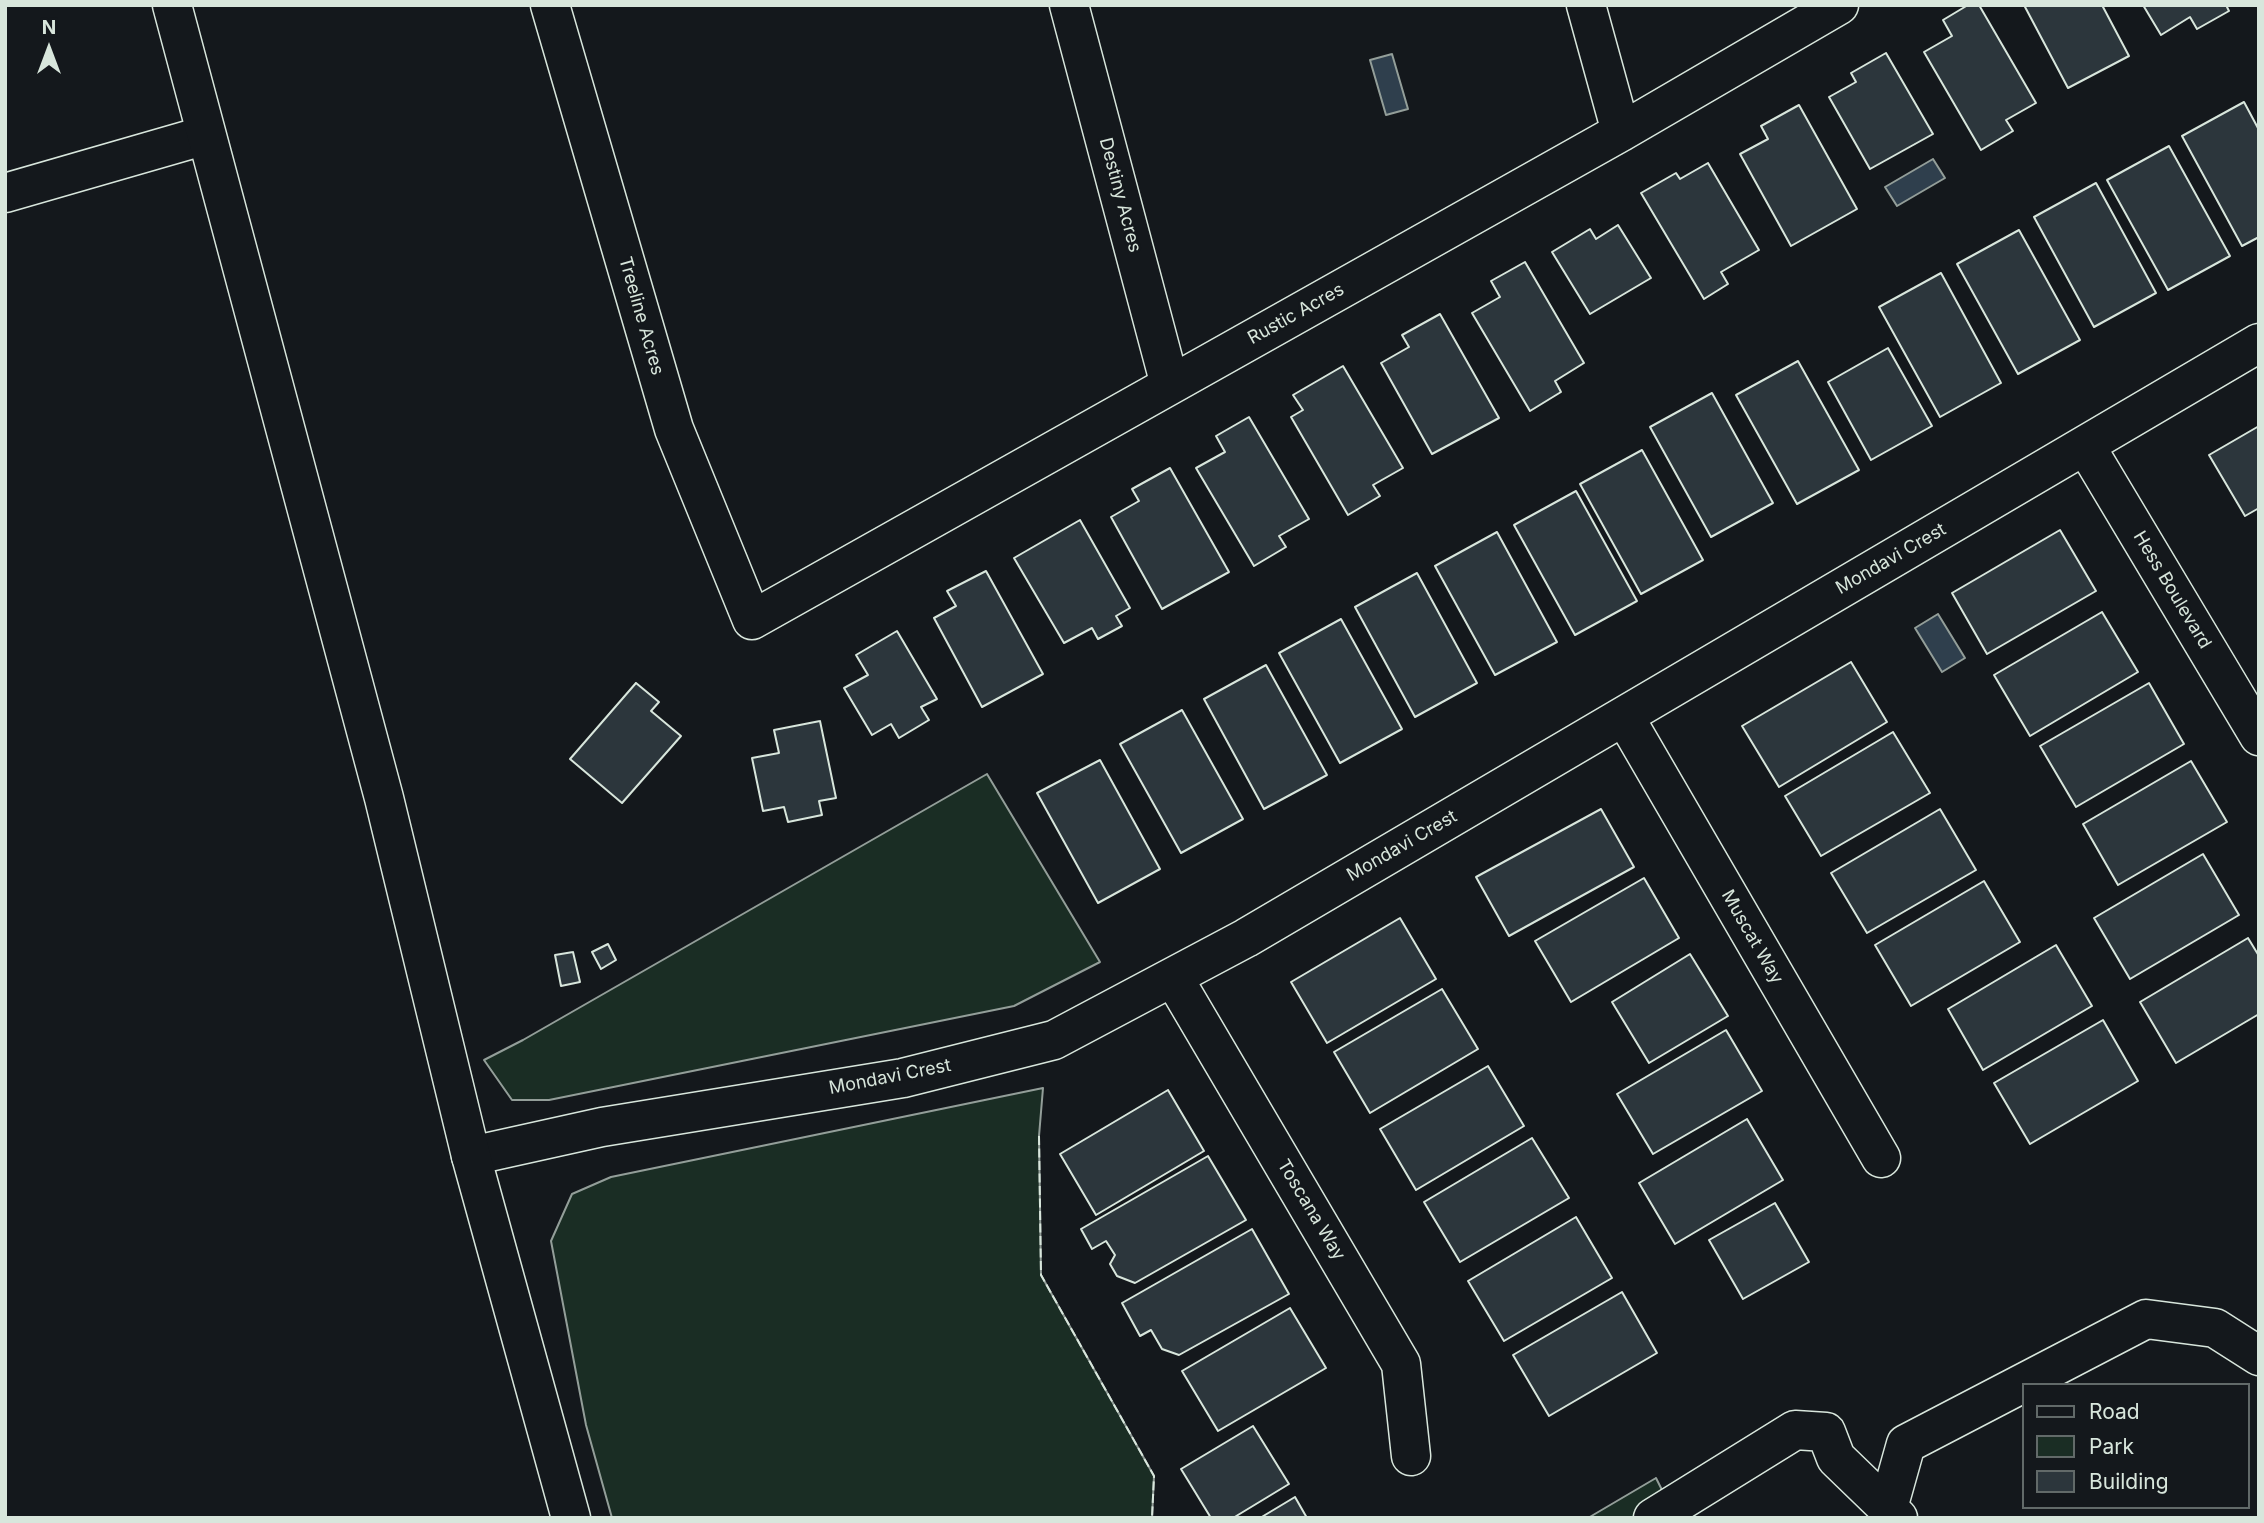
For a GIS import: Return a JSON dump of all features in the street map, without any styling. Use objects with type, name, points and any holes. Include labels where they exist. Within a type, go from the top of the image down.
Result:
[{"type":"street","points":[[172,5],[384,798],[471,1156],[571,1518]]},
{"type":"street","name":"Treeline Acres","points":[[550,5],[674,429],[752,620]]},
{"type":"street","name":"Destiny Acres","points":[[1069,5],[1170,385]]},
{"type":"street","points":[[1586,5],[1621,132]]},
{"type":"street","name":"Rustic Acres","points":[[752,620],[1621,132],[1839,5]]},
{"type":"street","points":[[5,193],[206,135]]},
{"type":"street","name":"Mondavi Crest","points":[[471,1156],[601,1127],[903,1078],[1054,1040],[1246,938],[2259,343]]},
{"type":"street","name":"Hess Boulevard","points":[[2085,445],[2259,736]]},
{"type":"street","name":"Muscat Way","points":[[1624,716],[1881,1158]]},
{"type":"street","name":"Toscana Way","points":[[1173,977],[1401,1364],[1411,1456]]},
{"type":"street","points":[[2023,1383],[2146,1319],[2215,1328],[2259,1356]]},
{"type":"street","points":[[1893,1513],[1906,1444],[2022,1384]]},
{"type":"street","points":[[1653,1518],[1795,1430],[1826,1432],[1836,1458],[1893,1513]]},
{"type":"green space","points":[[987,774],[1100,962],[1014,1006],[549,1100],[512,1100],[484,1060],[523,1040]]},
{"type":"green space","points":[[1043,1088],[1039,1136],[1041,1275],[1154,1476],[1152,1518],[612,1518],[586,1425],[551,1241],[572,1194],[611,1177]]},
{"type":"green space","points":[[1656,1478],[1676,1518],[1588,1518]]},
{"type":"water","points":[[1392,54],[1408,109],[1386,115],[1370,60]]},
{"type":"water","points":[[1933,159],[1945,178],[1897,206],[1885,187]]},
{"type":"water","points":[[1938,614],[1965,658],[1942,672],[1915,628]]},
{"type":"building","points":[[1968,5],[1979,5],[2036,103],[2006,120],[2013,131],[1981,150],[1924,52],[1952,36],[1943,20]]},
{"type":"building","points":[[2024,5],[2102,5],[2129,56],[2068,88]]},
{"type":"building","points":[[2143,5],[2226,5],[2229,11],[2197,29],[2190,17],[2161,35]]},
{"type":"building","points":[[1886,53],[1933,134],[1870,169],[1829,97],[1856,82],[1851,73]]},
{"type":"building","points":[[2244,102],[2259,130],[2259,237],[2242,246],[2182,136]]},
{"type":"building","points":[[1799,105],[1857,209],[1791,246],[1740,154],[1768,139],[1761,126]]},
{"type":"building","points":[[2169,146],[2230,256],[2168,290],[2107,180]]},
{"type":"building","points":[[1708,163],[1759,250],[1721,272],[1728,284],[1704,299],[1641,193],[1676,173],[1680,179]]},
{"type":"building","points":[[2096,183],[2156,293],[2094,327],[2034,217]]},
{"type":"building","points":[[1618,225],[1651,278],[1590,314],[1552,252],[1590,229],[1596,239]]},
{"type":"building","points":[[2019,230],[2080,340],[2018,374],[1957,264]]},
{"type":"building","points":[[1525,262],[1584,363],[1555,381],[1561,392],[1530,411],[1472,313],[1500,297],[1491,281]]},
{"type":"building","points":[[1941,273],[2001,383],[1940,417],[1879,307]]},
{"type":"building","points":[[1440,314],[1499,418],[1432,454],[1381,363],[1409,347],[1402,335]]},
{"type":"building","points":[[1888,348],[1932,426],[1871,460],[1828,382]]},
{"type":"building","points":[[1798,361],[1859,470],[1797,504],[1736,395]]},
{"type":"building","points":[[1343,366],[1403,468],[1373,485],[1380,496],[1348,515],[1291,417],[1303,410],[1293,395]]},
{"type":"building","points":[[1712,393],[1773,503],[1711,537],[1650,427]]},
{"type":"building","points":[[1249,417],[1309,519],[1279,536],[1286,547],[1254,566],[1196,468],[1225,452],[1216,436]]},
{"type":"building","points":[[2259,426],[2259,508],[2245,516],[2209,455]]},
{"type":"building","points":[[1642,450],[1703,560],[1641,594],[1580,484]]},
{"type":"building","points":[[1170,468],[1229,572],[1162,609],[1111,517],[1139,501],[1132,489]]},
{"type":"building","points":[[1576,491],[1637,601],[1575,635],[1514,525]]},
{"type":"building","points":[[1080,520],[1130,608],[1116,616],[1122,626],[1098,639],[1092,628],[1064,643],[1014,558]]},
{"type":"building","points":[[2060,530],[2096,591],[1987,654],[1952,593]]},
{"type":"building","points":[[1497,532],[1557,642],[1495,675],[1435,566]]},
{"type":"building","points":[[986,571],[1043,674],[982,707],[934,618],[956,606],[947,591]]},
{"type":"building","points":[[1417,573],[1477,683],[1415,717],[1355,607]]},
{"type":"building","points":[[2102,612],[2138,672],[2030,736],[1994,675]]},
{"type":"building","points":[[1341,619],[1402,729],[1340,763],[1279,653]]},
{"type":"building","points":[[897,631],[937,699],[921,707],[929,720],[899,738],[891,724],[872,735],[844,688],[868,675],[856,655]]},
{"type":"building","points":[[1851,662],[1887,722],[1779,787],[1742,726]]},
{"type":"building","points":[[1266,665],[1327,775],[1264,809],[1204,699]]},
{"type":"building","points":[[636,683],[659,702],[651,711],[681,736],[622,803],[570,759]]},
{"type":"building","points":[[2149,683],[2184,744],[2076,807],[2040,746]]},
{"type":"building","points":[[1182,710],[1243,819],[1181,853],[1120,744]]},
{"type":"building","points":[[820,721],[836,798],[819,801],[822,815],[788,822],[784,807],[763,811],[752,758],[779,753],[774,730]]},
{"type":"building","points":[[1893,732],[1930,793],[1821,856],[1785,796]]},
{"type":"building","points":[[1100,760],[1160,869],[1098,903],[1037,793]]},
{"type":"building","points":[[2191,761],[2227,822],[2118,885],[2083,824]]},
{"type":"building","points":[[1601,809],[1634,867],[1509,936],[1476,877]]},
{"type":"building","points":[[1940,809],[1976,870],[1867,933],[1831,873]]},
{"type":"building","points":[[2203,854],[2239,915],[2130,979],[2094,918]]},
{"type":"building","points":[[1644,878],[1679,938],[1571,1002],[1535,941]]},
{"type":"building","points":[[1984,881],[2020,942],[1911,1006],[1875,945]]},
{"type":"building","points":[[1400,918],[1436,979],[1327,1043],[1291,982]]},
{"type":"building","points":[[2248,938],[2259,956],[2259,1014],[2176,1063],[2140,1002]]},
{"type":"building","points":[[608,944],[616,960],[601,969],[592,952]]},
{"type":"building","points":[[2056,945],[2092,1006],[1983,1070],[1948,1009]]},
{"type":"building","points":[[573,952],[580,982],[561,986],[555,955]]},
{"type":"building","points":[[1690,954],[1728,1016],[1649,1063],[1612,1002]]},
{"type":"building","points":[[1442,989],[1478,1049],[1370,1113],[1334,1052]]},
{"type":"building","points":[[2103,1020],[2138,1081],[2030,1144],[1994,1083]]},
{"type":"building","points":[[1726,1030],[1762,1091],[1653,1154],[1617,1094]]},
{"type":"building","points":[[1488,1066],[1524,1126],[1416,1190],[1380,1129]]},
{"type":"building","points":[[1168,1090],[1204,1151],[1096,1215],[1060,1154]]},
{"type":"building","points":[[1747,1119],[1783,1180],[1675,1244],[1639,1183]]},
{"type":"building","points":[[1532,1138],[1569,1198],[1460,1262],[1424,1202]]},
{"type":"building","points":[[1208,1156],[1246,1220],[1135,1283],[1117,1276],[1110,1264],[1115,1255],[1106,1241],[1092,1249],[1081,1229]]},
{"type":"building","points":[[1775,1203],[1809,1262],[1743,1299],[1709,1240]]},
{"type":"building","points":[[1576,1217],[1612,1278],[1504,1341],[1468,1281]]},
{"type":"building","points":[[1252,1229],[1289,1294],[1179,1355],[1162,1349],[1151,1330],[1140,1336],[1122,1303]]},
{"type":"building","points":[[1622,1292],[1657,1353],[1549,1416],[1513,1355]]},
{"type":"building","points":[[1290,1308],[1326,1368],[1218,1431],[1182,1371]]},
{"type":"building","points":[[1253,1426],[1289,1484],[1233,1518],[1211,1518],[1181,1469]]},
{"type":"building","points":[[1295,1497],[1307,1518],[1260,1518]]},
{"type":"fence","points":[[1039,1136],[1041,1275],[1154,1476],[1152,1518]]}]
